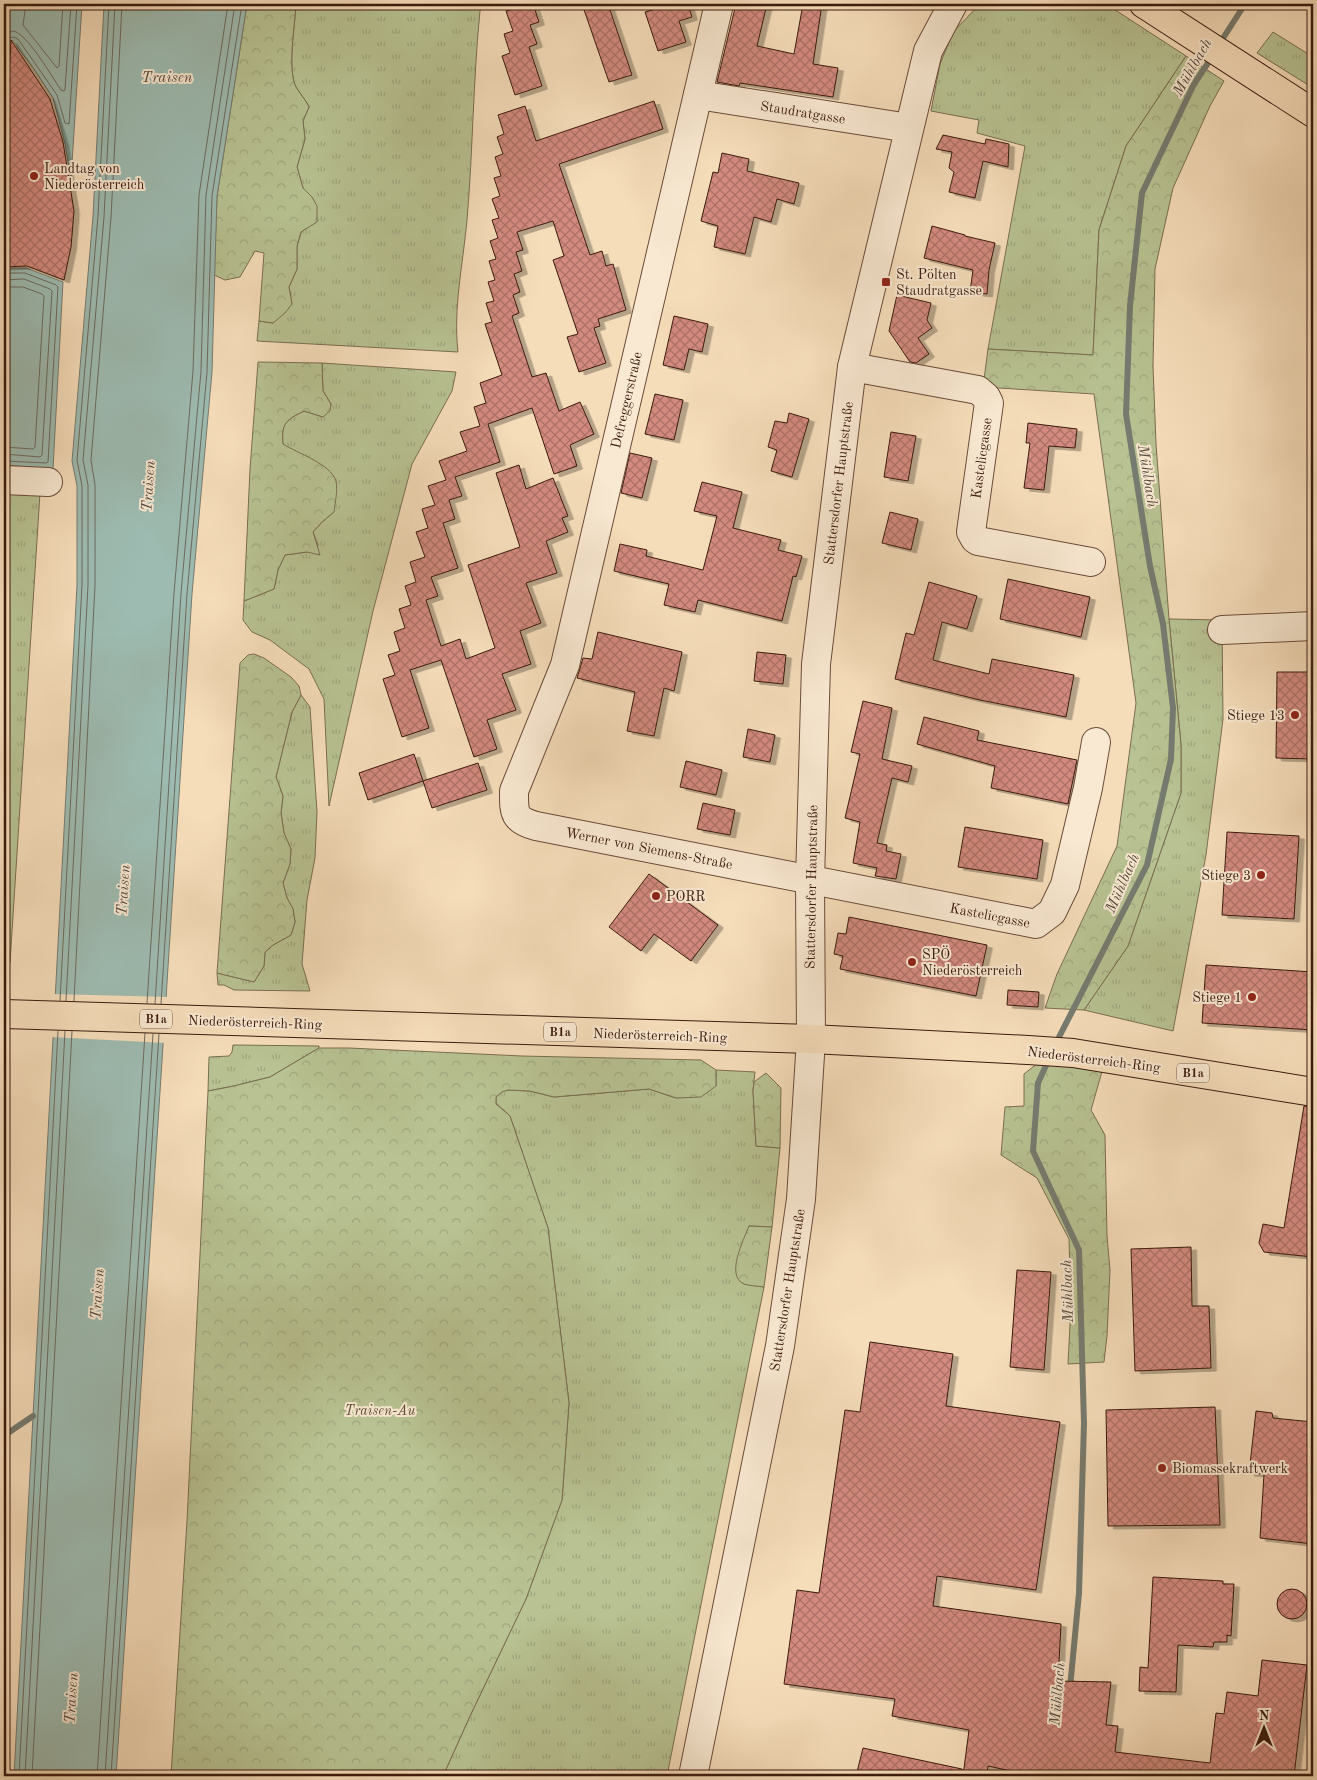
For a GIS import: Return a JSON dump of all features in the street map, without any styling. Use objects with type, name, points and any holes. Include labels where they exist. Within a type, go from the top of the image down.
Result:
[{"type":"main road","points":[[1144,4],[1313,113]]},
{"type":"main road","name":"Niederösterreich-Ring","points":[[4,1014],[811,1039],[1028,1050],[1073,1053],[1313,1092]]},
{"type":"street","name":"Defreggerstraße","points":[[514,791],[565,665],[719,4]]},
{"type":"street","name":"Stattersdorfer Hauptstraße","points":[[692,1776],[780,1346],[801,1200],[811,1039],[810,881],[816,664],[852,367],[928,51],[953,4]]},
{"type":"street","name":"Staudratgasse","points":[[698,95],[909,128]]},
{"type":"street","name":"Kastelicgasse","points":[[852,367],[978,390],[982,393],[988,403],[972,536],[978,541],[1091,562]]},
{"type":"street","points":[[4,480],[48,482]]},
{"type":"street","points":[[1222,630],[1313,626]]},
{"type":"street","name":"Kastelicgasse","points":[[810,881],[1036,924],[1052,912],[1065,885],[1088,788],[1096,742]]},
{"type":"street","name":"Werner von Siemens-Straße","points":[[514,791],[516,812],[518,818],[524,823],[742,865],[810,881]]},
{"type":"green space","points":[[247,4],[296,4],[292,47],[293,79],[309,107],[303,121],[305,139],[297,167],[303,188],[312,197],[317,206],[317,222],[301,232],[297,246],[297,269],[289,287],[292,304],[273,323],[259,321],[264,253],[255,251],[240,277],[225,280],[214,275],[217,196]]},
{"type":"green space","points":[[296,4],[483,4],[480,11],[469,194],[458,302],[458,352],[257,341],[259,321],[273,323],[292,304],[289,287],[297,269],[297,246],[312,197],[303,188],[297,167],[305,139],[303,121],[309,107],[293,79],[292,47]]},
{"type":"green space","points":[[980,4],[1106,4],[1186,56],[1126,146],[1099,230],[1093,355],[988,349],[1025,146],[977,133],[979,120],[931,111],[940,64],[953,32]]},
{"type":"green space","points":[[1273,32],[1313,57],[1313,88],[1257,53]]},
{"type":"green space","points":[[1186,56],[1224,81],[1210,106],[1173,188],[1155,269],[1153,366],[1156,444],[1169,619],[1181,745],[1181,793],[1128,946],[1084,1010],[1045,1008],[1057,974],[1117,846],[1136,703],[1094,394],[983,387],[988,349],[1093,355],[1099,230],[1126,146]]},
{"type":"green space","points":[[258,362],[322,363],[323,391],[331,404],[330,411],[323,417],[304,411],[293,417],[284,427],[283,444],[328,469],[336,481],[337,492],[334,512],[313,532],[320,555],[307,552],[285,555],[278,570],[274,589],[244,601],[250,469]]},
{"type":"green space","points":[[322,363],[456,372],[452,391],[412,464],[373,611],[329,806],[324,699],[309,669],[270,640],[252,632],[243,620],[244,601],[274,589],[278,570],[285,555],[307,552],[318,545],[313,532],[334,512],[283,444],[284,427],[289,420],[304,411],[323,417],[331,404],[323,391]]},
{"type":"green space","points":[[4,491],[40,493],[10,963],[4,965]]},
{"type":"green space","points":[[1169,619],[1222,620],[1223,719],[1206,855],[1173,1031],[1084,1010],[1128,946],[1181,793],[1181,745]]},
{"type":"green space","points":[[254,654],[264,658],[291,677],[299,686],[301,695],[292,712],[276,777],[283,796],[281,813],[284,833],[291,849],[290,864],[283,883],[287,898],[293,909],[295,922],[291,935],[265,952],[264,966],[254,982],[217,973],[240,663],[248,655]]},
{"type":"green space","points":[[301,695],[310,707],[317,812],[315,858],[307,900],[302,964],[310,991],[234,990],[224,985],[218,985],[217,973],[254,982],[264,966],[265,952],[291,935],[295,922],[293,909],[287,898],[283,883],[290,864],[291,849],[284,833],[281,813],[283,796],[276,777],[292,712]]},
{"type":"green space","points":[[233,1045],[319,1046],[319,1048],[270,1077],[208,1091],[209,1057],[229,1056]]},
{"type":"green space","name":"Traisen-Au","points":[[319,1048],[522,1056],[701,1060],[716,1070],[716,1086],[701,1097],[676,1098],[649,1089],[554,1097],[530,1091],[508,1090],[496,1097],[496,1104],[510,1116],[548,1228],[569,1403],[562,1500],[526,1599],[443,1776],[171,1776],[187,1521],[208,1091],[270,1077]]},
{"type":"green space","points":[[1038,1063],[1103,1068],[1091,1110],[1105,1135],[1107,1236],[1110,1270],[1104,1362],[1068,1364],[1071,1305],[1069,1239],[1037,1178],[1001,1155],[1005,1107],[1024,1106],[1024,1074]]},
{"type":"green space","points":[[716,1070],[755,1072],[753,1090],[756,1146],[780,1148],[772,1227],[749,1226],[743,1283],[764,1287],[667,1776],[443,1776],[526,1599],[562,1500],[569,1403],[548,1228],[510,1116],[496,1103],[496,1097],[502,1091],[508,1090],[530,1091],[554,1097],[649,1089],[676,1098],[716,1086]]},
{"type":"green space","points":[[766,1073],[781,1088],[780,1148],[756,1146],[754,1082]]},
{"type":"green space","points":[[749,1226],[772,1227],[764,1287],[744,1284],[739,1280],[736,1273],[740,1248]]},
{"type":"water","points":[[7,4],[82,4],[71,179],[65,144],[53,98],[12,40],[4,153],[4,47]]},
{"type":"water","name":"Traisen","points":[[104,4],[247,4],[217,196],[212,372],[192,594],[116,1776],[14,1776],[77,585],[77,486],[72,461],[93,216]]},
{"type":"water","points":[[4,268],[26,268],[63,282],[53,469],[4,465]]},
{"type":"pier","points":[[53,994],[169,997],[166,1043],[50,1037]]},
{"type":"building","points":[[533,4],[539,22],[530,25],[537,44],[529,47],[542,86],[515,95],[502,56],[510,53],[504,34],[513,31],[506,11]]},
{"type":"building","points":[[582,4],[608,4],[632,75],[609,82]]},
{"type":"building","points":[[662,4],[688,4],[692,17],[679,21],[686,42],[658,51],[645,12],[663,7]]},
{"type":"building","points":[[736,4],[767,4],[757,46],[794,54],[803,4],[822,4],[813,64],[838,68],[833,97],[740,83],[739,86],[717,82]]},
{"type":"building","points":[[11,40],[50,99],[63,142],[74,211],[71,247],[64,280],[27,266],[4,267],[4,174]]},
{"type":"building","points":[[654,101],[663,129],[559,164],[590,255],[602,251],[606,266],[613,264],[626,310],[598,319],[600,326],[594,328],[606,363],[579,372],[567,337],[578,334],[553,260],[564,256],[553,221],[517,232],[523,250],[516,252],[522,271],[514,274],[520,292],[513,295],[519,313],[512,316],[532,377],[546,373],[559,411],[580,402],[594,434],[570,445],[577,466],[554,474],[532,408],[488,424],[500,462],[455,477],[462,496],[449,500],[455,519],[443,523],[458,568],[431,577],[438,596],[426,600],[441,646],[460,639],[466,659],[495,648],[468,565],[520,547],[496,473],[519,465],[526,489],[553,478],[568,516],[562,518],[568,532],[546,541],[557,573],[526,583],[541,623],[520,631],[531,664],[502,674],[516,710],[487,720],[497,749],[474,757],[441,660],[410,670],[429,728],[402,737],[383,679],[395,675],[388,655],[400,651],[394,632],[405,628],[399,609],[411,605],[405,586],[416,582],[410,562],[425,557],[416,532],[428,528],[422,509],[435,505],[428,486],[446,480],[439,461],[467,451],[460,432],[480,426],[474,407],[486,403],[480,383],[502,375],[485,324],[492,322],[486,303],[494,301],[488,282],[495,280],[489,261],[496,259],[490,241],[498,238],[492,220],[499,218],[492,199],[500,196],[494,178],[501,176],[495,157],[503,154],[497,137],[504,134],[498,115],[525,106],[536,141]]},
{"type":"building","points":[[943,135],[985,144],[986,139],[1009,144],[1008,167],[983,161],[975,198],[949,192],[954,172],[949,168],[952,152],[936,149]]},
{"type":"building","points":[[722,153],[749,159],[747,171],[799,183],[794,204],[777,199],[771,222],[754,217],[745,254],[714,247],[718,226],[701,221],[713,172],[718,173]]},
{"type":"building","points":[[932,226],[995,243],[989,270],[987,294],[970,292],[973,270],[924,258]]},
{"type":"building","points":[[897,295],[931,303],[927,320],[932,328],[918,338],[929,354],[916,363],[910,362],[889,331]]},
{"type":"building","points":[[674,316],[708,324],[702,352],[689,349],[684,370],[663,365]]},
{"type":"building","points":[[655,394],[683,400],[674,440],[645,434]]},
{"type":"building","points":[[789,413],[809,419],[792,477],[771,471],[777,450],[768,447],[775,421],[787,423]]},
{"type":"building","points":[[1028,423],[1077,429],[1075,448],[1049,446],[1044,490],[1024,488],[1030,443],[1026,443]]},
{"type":"building","points":[[891,432],[916,436],[908,481],[884,477]]},
{"type":"building","points":[[630,453],[652,458],[642,498],[621,493]]},
{"type":"building","points":[[702,482],[742,492],[733,528],[781,540],[778,550],[802,556],[796,577],[793,576],[782,621],[698,600],[695,612],[664,605],[669,584],[614,571],[620,544],[647,550],[646,556],[703,570],[717,516],[694,511]]},
{"type":"building","points":[[890,512],[918,519],[911,550],[882,543]]},
{"type":"building","points":[[1008,579],[1090,597],[1081,637],[1000,619]]},
{"type":"building","points":[[929,582],[977,596],[967,629],[942,622],[933,660],[989,674],[992,659],[1074,675],[1066,717],[980,700],[895,679],[906,633],[914,635]]},
{"type":"building","points":[[598,632],[682,652],[674,691],[664,688],[654,736],[627,731],[635,692],[577,678],[583,658],[592,659]]},
{"type":"building","points":[[757,652],[786,655],[783,684],[754,681]]},
{"type":"building","name":"Stiege 13","points":[[1277,672],[1313,672],[1313,759],[1276,758]]},
{"type":"building","points":[[863,701],[892,708],[882,759],[912,766],[908,782],[892,778],[877,843],[887,845],[886,851],[901,854],[896,879],[875,876],[877,868],[853,863],[860,822],[845,818],[860,754],[851,752]]},
{"type":"building","points":[[924,717],[979,731],[977,740],[1077,760],[1068,804],[991,788],[995,766],[917,744]]},
{"type":"building","points":[[748,729],[775,735],[770,762],[743,757]]},
{"type":"building","points":[[414,754],[423,781],[368,800],[359,773]]},
{"type":"building","points":[[686,761],[722,770],[716,795],[680,787]]},
{"type":"building","points":[[478,763],[487,790],[432,808],[423,781]]},
{"type":"building","points":[[703,803],[735,810],[730,835],[697,829]]},
{"type":"building","points":[[965,827],[1043,840],[1037,879],[958,867]]},
{"type":"building","name":"Stiege 3","points":[[1227,832],[1299,836],[1294,919],[1222,915]]},
{"type":"building","name":"PORR","points":[[649,874],[718,925],[691,961],[654,934],[641,951],[609,927]]},
{"type":"building","name":"SPÖ Niederösterreich","points":[[849,917],[987,945],[976,996],[840,969],[843,956],[834,954],[838,933],[846,934]]},
{"type":"building","name":"Stiege 1","points":[[1206,965],[1313,972],[1313,1030],[1202,1023]]},
{"type":"building","points":[[1008,990],[1039,992],[1038,1007],[1007,1005]]},
{"type":"building","points":[[1304,1106],[1313,1107],[1313,1257],[1264,1252],[1259,1243],[1263,1224],[1284,1228]]},
{"type":"building","points":[[1191,1247],[1192,1306],[1209,1306],[1211,1368],[1135,1371],[1131,1249]]},
{"type":"building","points":[[1017,1270],[1051,1272],[1044,1370],[1010,1367]]},
{"type":"building","points":[[870,1342],[953,1354],[946,1406],[1060,1422],[1036,1590],[937,1576],[933,1606],[1061,1624],[1058,1681],[1111,1682],[1106,1725],[1118,1726],[1115,1752],[1210,1763],[1216,1713],[1224,1714],[1227,1692],[1258,1696],[1262,1660],[1307,1665],[1294,1776],[1096,1776],[1052,1773],[1051,1776],[1034,1776],[988,1766],[987,1776],[963,1776],[969,1730],[892,1716],[895,1699],[784,1684],[797,1590],[819,1593],[845,1410],[860,1412]]},
{"type":"building","name":"Biomassekraftwerk","points":[[1215,1407],[1220,1525],[1108,1526],[1106,1410]]},
{"type":"building","points":[[1256,1411],[1272,1413],[1273,1418],[1313,1422],[1313,1544],[1260,1538],[1264,1474],[1249,1473]]},
{"type":"building","points":[[1153,1577],[1223,1581],[1223,1584],[1234,1584],[1231,1636],[1227,1635],[1227,1642],[1214,1642],[1213,1647],[1178,1645],[1176,1692],[1139,1691],[1140,1667],[1148,1668]]},
{"type":"building","points":[[1292,1589],[1303,1593],[1307,1604],[1303,1615],[1292,1619],[1281,1615],[1277,1604],[1281,1593]]},
{"type":"building","points":[[863,1748],[962,1769],[962,1776],[856,1776]]},
{"type":"waterway","name":"Mühlbach","points":[[1218,46],[1245,4]]},
{"type":"waterway","name":"Mühlbach","points":[[1055,1045],[1147,865],[1171,759],[1173,708],[1163,624],[1150,566],[1126,414],[1130,306],[1142,193],[1194,84],[1212,57]]},
{"type":"waterway","name":"Mühlbach","points":[[1049,1059],[1038,1083],[1033,1151],[1079,1250],[1084,1423],[1079,1593],[1070,1688]]},
{"type":"waterway","points":[[5,1435],[33,1416]]},
{"type":"place","name":"Landtag von Niederösterreich","points":[[34,176]]},
{"type":"place","name":"St. Pölten Staudratgasse","points":[[886,282]]},
{"type":"place","name":"Stiege 13","points":[[1295,715]]},
{"type":"place","name":"Stiege 3","points":[[1261,875]]},
{"type":"place","name":"PORR","points":[[656,896]]},
{"type":"place","name":"SPÖ Niederösterreich","points":[[912,962]]},
{"type":"place","name":"Stiege 1","points":[[1252,997]]},
{"type":"place","name":"Biomassekraftwerk","points":[[1162,1468]]}]
